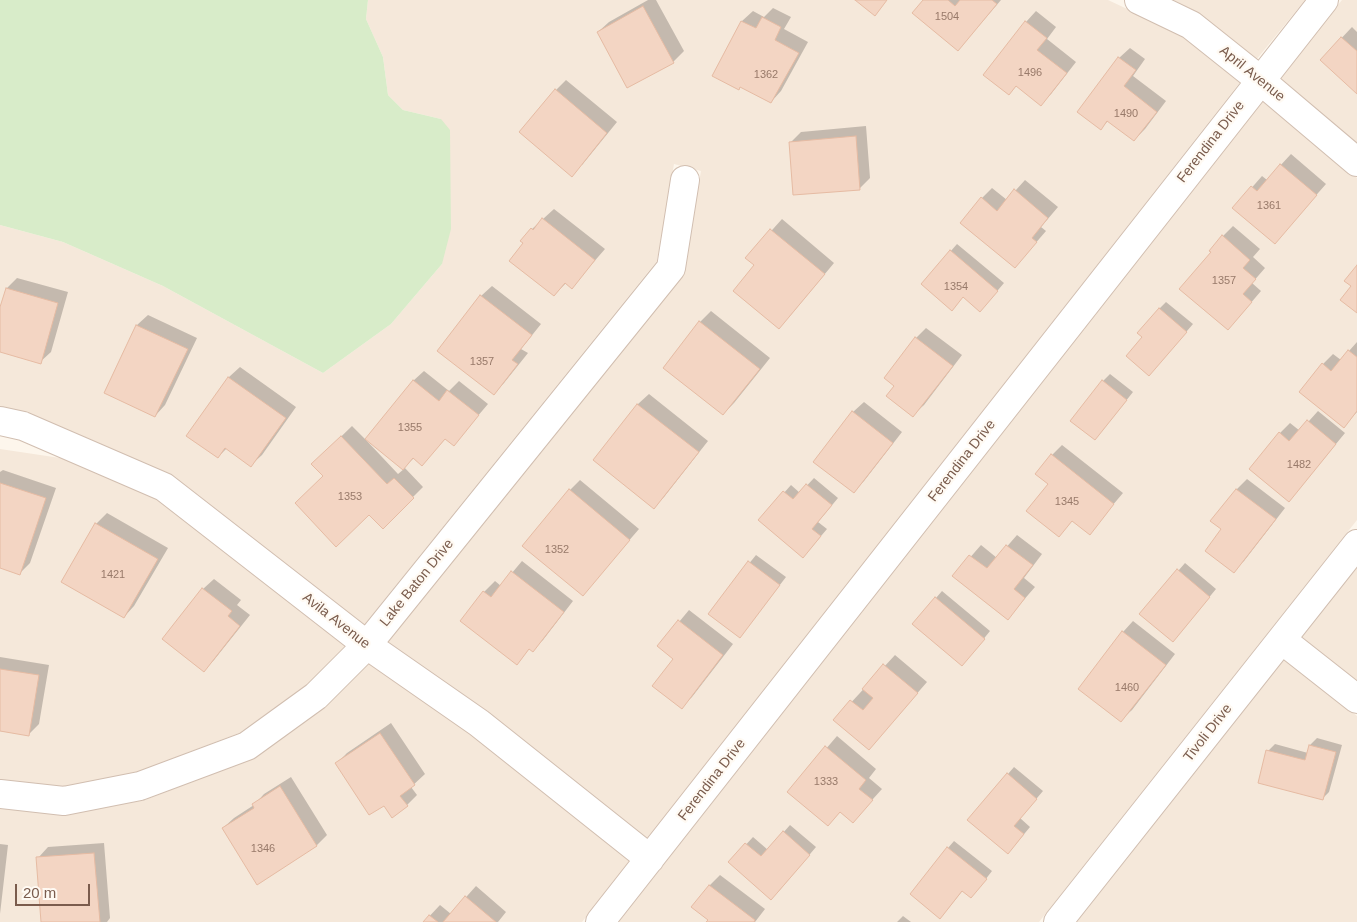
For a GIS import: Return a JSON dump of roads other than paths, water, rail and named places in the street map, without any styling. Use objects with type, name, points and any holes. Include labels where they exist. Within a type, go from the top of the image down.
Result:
[{"type":"street","name":"April Avenue","points":[[1139,0],[1191,25],[1260,80],[1357,162]]},
{"type":"street","name":"Ferendina Drive","points":[[600,922],[1324,0]]},
{"type":"street","name":"Lake Baton Drive","points":[[0,794],[64,801],[140,786],[247,746],[316,696],[367,645],[670,268],[685,180]]},
{"type":"street","name":"Avila Avenue","points":[[0,421],[23,426],[164,487],[367,645],[479,723],[650,859]]},
{"type":"street","name":"Tivoli Drive","points":[[1058,922],[1357,544]]},
{"type":"street","points":[[1282,640],[1357,699]]}]
